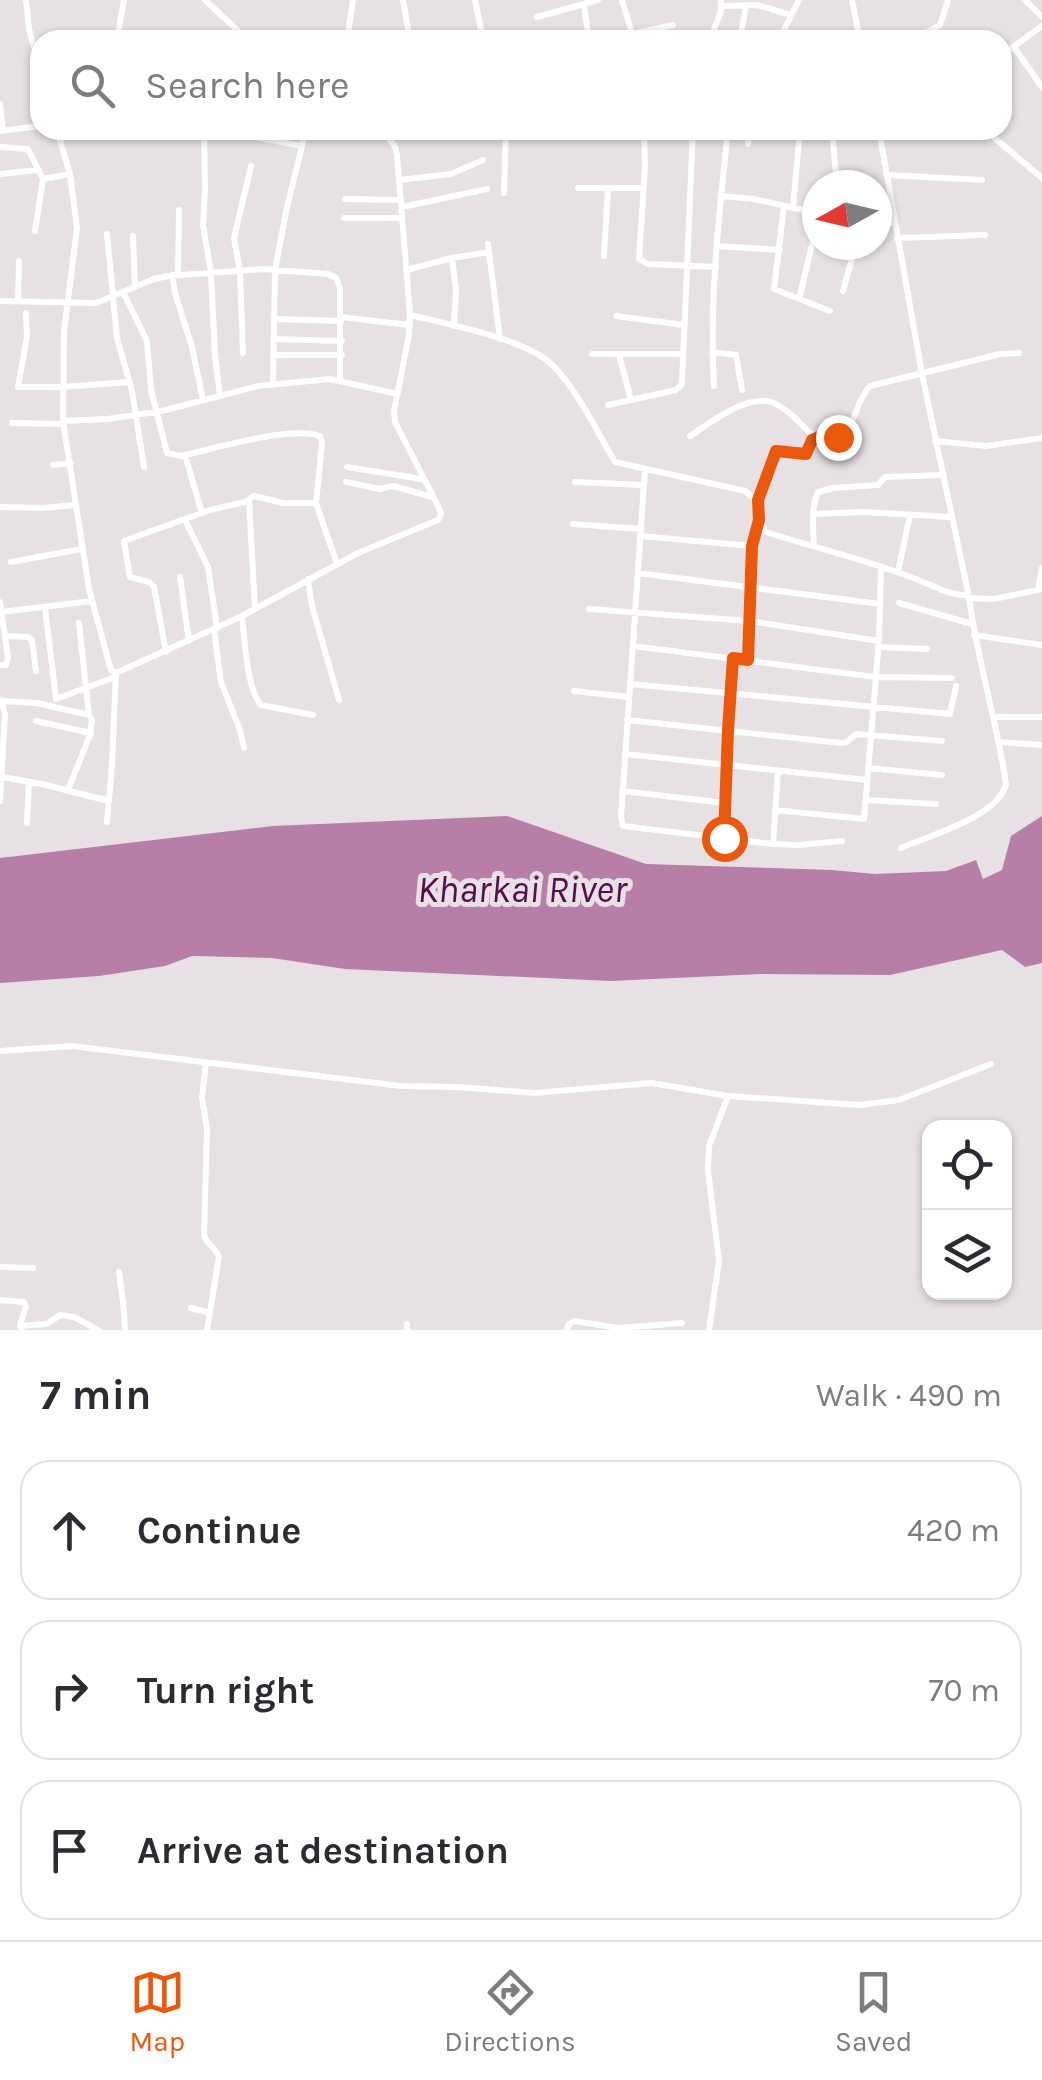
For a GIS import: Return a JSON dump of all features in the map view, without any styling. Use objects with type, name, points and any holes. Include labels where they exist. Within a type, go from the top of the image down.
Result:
[{"type":"street","points":[[26,0],[30,33]]},
{"type":"street","points":[[119,30],[124,0]]},
{"type":"street","points":[[206,0],[238,30]]},
{"type":"street","points":[[349,30],[352,0]]},
{"type":"street","points":[[403,0],[408,30]]},
{"type":"street","points":[[475,0],[481,30]]},
{"type":"street","points":[[537,18],[566,4],[598,0]]},
{"type":"street","points":[[622,0],[631,30]]},
{"type":"street","points":[[784,30],[799,0]]},
{"type":"street","points":[[852,0],[856,30]]},
{"type":"street","points":[[931,30],[940,25],[948,0]]},
{"type":"street","points":[[1025,0],[1042,17]]},
{"type":"street","points":[[713,30],[722,3],[757,5],[791,15]]},
{"type":"street","points":[[584,4],[588,30]]},
{"type":"street","points":[[742,30],[746,5]]},
{"type":"street","points":[[658,30],[673,26]]},
{"type":"street","points":[[1041,30],[1014,47],[1042,87]]},
{"type":"street","points":[[0,104],[2,131],[30,127]]},
{"type":"street","points":[[60,140],[77,212],[67,304],[63,422],[92,601],[115,675],[108,822]]},
{"type":"street","points":[[204,140],[203,225],[211,272],[220,395]]},
{"type":"street","points":[[274,140],[302,146]]},
{"type":"street","points":[[272,384],[275,270],[304,140]]},
{"type":"street","points":[[50,706],[56,698],[166,652],[336,564],[438,520],[441,514],[395,422],[410,316],[400,180],[395,147],[390,140]]},
{"type":"street","points":[[504,193],[506,140]]},
{"type":"street","points":[[644,140],[639,259],[648,264],[716,267]]},
{"type":"street","points":[[608,405],[680,388],[693,140]]},
{"type":"street","points":[[714,386],[716,267],[727,140]]},
{"type":"street","points":[[748,144],[749,140]]},
{"type":"street","points":[[793,208],[799,140]]},
{"type":"street","points":[[833,140],[836,170]]},
{"type":"street","points":[[881,140],[887,170]]},
{"type":"street","points":[[997,140],[1042,178]]},
{"type":"street","points":[[0,147],[28,149],[43,178],[35,232]]},
{"type":"street","points":[[400,180],[459,172],[483,160]]},
{"type":"street","points":[[243,353],[235,231],[250,166]]},
{"type":"street","points":[[0,174],[38,170]]},
{"type":"street","points":[[43,178],[70,174]]},
{"type":"street","points":[[892,175],[982,180]]},
{"type":"street","points":[[344,199],[428,203],[488,188]]},
{"type":"street","points":[[578,188],[644,188]]},
{"type":"street","points":[[604,256],[608,188]]},
{"type":"street","points":[[721,196],[802,210]]},
{"type":"street","points":[[892,202],[935,441],[1006,784],[999,799],[970,819],[901,848]]},
{"type":"street","points":[[784,206],[774,289],[830,311]]},
{"type":"street","points":[[179,210],[175,293],[192,346],[203,400]]},
{"type":"street","points":[[344,218],[402,218]]},
{"type":"street","points":[[107,234],[120,352],[144,467]]},
{"type":"street","points":[[897,238],[986,235]]},
{"type":"street","points":[[133,236],[135,287]]},
{"type":"street","points":[[718,246],[780,250]]},
{"type":"street","points":[[406,270],[488,248],[500,339]]},
{"type":"street","points":[[452,258],[456,290],[454,326]]},
{"type":"street","points":[[799,299],[808,260]]},
{"type":"street","points":[[843,291],[852,260]]},
{"type":"street","points":[[18,261],[18,301]]},
{"type":"street","points":[[0,301],[96,304],[154,278],[211,272],[275,270],[332,275],[340,288],[340,380]]},
{"type":"street","points":[[123,292],[145,335],[150,381],[168,453],[185,455],[265,437],[316,433],[320,436],[316,504],[336,564]]},
{"type":"street","points":[[26,314],[27,336],[18,387],[129,382]]},
{"type":"street","points":[[410,316],[500,339],[533,350],[548,360],[562,375],[614,462],[746,491],[758,500]]},
{"type":"street","points":[[616,316],[684,326]]},
{"type":"street","points":[[274,319],[410,325]]},
{"type":"street","points":[[273,339],[342,341]]},
{"type":"street","points":[[712,352],[736,355],[742,390]]},
{"type":"street","points":[[748,660],[752,546],[759,520],[758,500],[776,451],[806,454],[816,438],[846,433],[867,388],[1000,354],[1020,353]]},
{"type":"street","points":[[273,354],[342,356]]},
{"type":"street","points":[[592,354],[682,354]]},
{"type":"street","points":[[619,354],[631,400]]},
{"type":"street","points":[[12,423],[108,419],[157,412],[272,384],[340,380],[398,394]]},
{"type":"street","points":[[690,436],[724,413],[763,401],[776,404],[816,438]]},
{"type":"street","points":[[935,441],[986,446],[1042,438]]},
{"type":"street","points":[[185,455],[202,513]]},
{"type":"street","points":[[53,465],[70,463]]},
{"type":"street","points":[[347,467],[424,480]]},
{"type":"street","points":[[645,469],[620,817],[624,826],[774,844],[842,840]]},
{"type":"street","points":[[814,546],[816,495],[822,490],[878,486],[885,477],[942,475]]},
{"type":"street","points":[[346,482],[380,490],[393,486],[433,497]]},
{"type":"street","points":[[575,482],[644,485]]},
{"type":"street","points":[[166,652],[154,587],[130,578],[124,540],[254,496],[284,503],[316,504]]},
{"type":"street","points":[[249,500],[255,609]]},
{"type":"street","points":[[0,508],[75,505]]},
{"type":"street","points":[[814,514],[864,512],[951,517]]},
{"type":"street","points":[[898,572],[910,515]]},
{"type":"street","points":[[184,520],[208,567],[220,682],[244,748]]},
{"type":"street","points":[[759,520],[766,532],[978,600],[1040,590],[1042,568]]},
{"type":"street","points":[[573,524],[752,546]]},
{"type":"street","points":[[11,562],[82,548]]},
{"type":"street","points":[[776,810],[864,819],[882,567]]},
{"type":"street","points":[[638,573],[880,604]]},
{"type":"street","points":[[180,577],[189,641]]},
{"type":"street","points":[[308,578],[312,606],[339,700]]},
{"type":"street","points":[[1,612],[92,601]]},
{"type":"street","points":[[0,602],[7,663],[0,665]]},
{"type":"street","points":[[899,603],[972,624]]},
{"type":"street","points":[[45,608],[56,698]]},
{"type":"street","points":[[589,608],[748,621],[927,650]]},
{"type":"street","points":[[242,616],[256,700],[261,705],[313,715]]},
{"type":"street","points":[[68,790],[92,719],[79,622]]},
{"type":"street","points":[[974,634],[1042,646]]},
{"type":"street","points":[[4,636],[30,638],[36,670]]},
{"type":"street","points":[[632,646],[876,677],[952,678]]},
{"type":"street","points":[[724,838],[733,658]]},
{"type":"street","points":[[630,684],[950,714],[956,686]]},
{"type":"street","points":[[574,691],[629,697]]},
{"type":"street","points":[[0,802],[5,714],[1,700],[89,715]]},
{"type":"street","points":[[994,717],[1042,716]]},
{"type":"street","points":[[627,720],[842,742],[856,734],[942,741]]},
{"type":"street","points":[[36,721],[90,733]]},
{"type":"street","points":[[999,742],[1042,745]]},
{"type":"street","points":[[625,754],[867,780]]},
{"type":"street","points":[[868,768],[942,775]]},
{"type":"street","points":[[774,844],[778,771]]},
{"type":"street","points":[[2,777],[109,801]]},
{"type":"street","points":[[27,823],[29,782]]},
{"type":"street","points":[[622,790],[725,802]]},
{"type":"street","points":[[866,800],[936,804]]},
{"type":"street","points":[[0,1051],[72,1046],[401,1086],[534,1093],[652,1083],[728,1096],[874,1104],[899,1100],[991,1064]]},
{"type":"street","points":[[206,1062],[202,1098],[207,1129],[204,1235],[219,1257],[207,1330]]},
{"type":"street","points":[[708,1330],[719,1252],[708,1157],[728,1096]]},
{"type":"street","points":[[0,1268],[33,1268]]},
{"type":"street","points":[[119,1272],[125,1330]]},
{"type":"street","points":[[0,1300],[24,1302],[20,1329],[66,1315],[98,1330]]},
{"type":"street","points":[[190,1308],[210,1313]]},
{"type":"street","points":[[54,1318],[55,1330]]},
{"type":"street","points":[[79,1330],[80,1320]]},
{"type":"street","points":[[567,1330],[574,1321],[613,1329],[682,1323]]},
{"type":"water","name":"Kharkai River","points":[[507,816],[646,864],[875,874],[946,871],[976,860],[983,879],[1002,870],[1011,836],[1042,816],[1042,963],[1025,967],[1002,950],[890,975],[760,974],[611,981],[345,969],[272,958],[192,956],[165,966],[99,976],[0,983],[0,858],[273,826]]},
{"type":"route","points":[[724,838],[733,658],[748,660],[752,546],[759,520],[758,500],[776,451],[806,454],[812,440],[838,437]]}]
